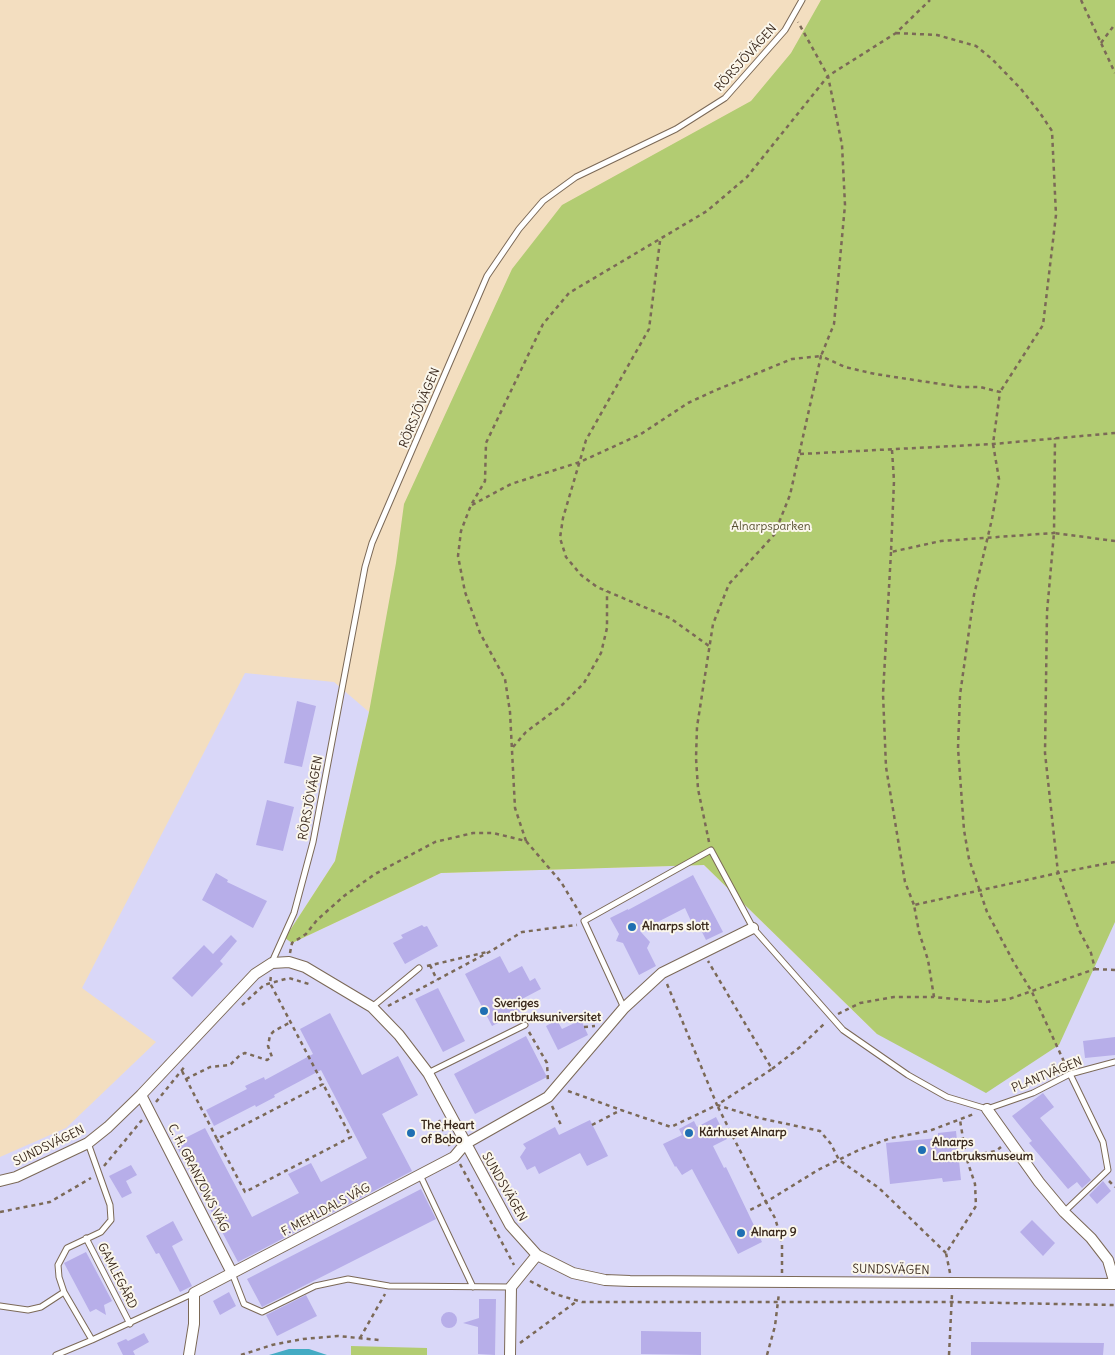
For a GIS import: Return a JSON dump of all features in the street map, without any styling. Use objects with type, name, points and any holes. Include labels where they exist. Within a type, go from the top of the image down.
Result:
[{"type":"street","points":[[465,1144],[548,1097],[624,1008],[662,973],[753,928]]},
{"type":"street","name":"SUNDSVÄGEN","points":[[0,1181],[16,1177],[88,1143],[108,1127],[141,1095],[255,974],[272,963],[289,962],[304,967],[374,1009],[399,1035],[428,1073],[506,1219],[537,1255],[573,1273],[605,1280],[1115,1284]]},
{"type":"street","name":"C. H. GRANZOWS VÄG","points":[[141,1095],[150,1109],[232,1273]]},
{"type":"street","points":[[986,1109],[1008,1141],[1064,1212],[1092,1238],[1108,1260],[1115,1284]]},
{"type":"street","name":"F. MEHLDALS VÄG","points":[[194,1292],[454,1157],[465,1144]]},
{"type":"street","points":[[510,1352],[511,1287],[537,1255]]},
{"type":"street","points":[[189,1355],[194,1324],[194,1292]]},
{"type":"lane","name":"RÖRSJÖVÄGEN","points":[[272,963],[294,913],[313,842],[365,568],[372,543],[487,276],[519,229],[543,201],[576,177],[676,129],[725,98],[785,30],[802,0]]},
{"type":"lane","points":[[624,1008],[585,923],[711,850],[753,928],[843,1030],[908,1075],[947,1097],[986,1109]]},
{"type":"lane","points":[[374,1009],[419,968]]},
{"type":"lane","points":[[428,1073],[526,1026]]},
{"type":"lane","name":"PLANTVÄGEN","points":[[986,1109],[1033,1093],[1070,1074],[1115,1062]]},
{"type":"lane","points":[[1064,1212],[1108,1170],[1103,1142],[1070,1074]]},
{"type":"lane","name":"GAMLEGÅRD","points":[[88,1143],[110,1205],[111,1220],[102,1232],[66,1248],[58,1265],[58,1276],[64,1292],[92,1340]]},
{"type":"lane","points":[[420,1175],[473,1287]]},
{"type":"lane","name":"GAMLEGÅRD","points":[[86,1238],[130,1324]]},
{"type":"lane","points":[[232,1273],[244,1304],[262,1312],[315,1286],[348,1279],[389,1286],[511,1287]]},
{"type":"lane","points":[[0,1306],[28,1310],[41,1307],[64,1292]]},
{"type":"lane","name":"GAMLEGÅRD","points":[[56,1355],[130,1324],[194,1292]]},
{"type":"path","points":[[374,1009],[437,980],[522,932],[585,923],[561,882],[526,841],[515,808],[513,748],[505,679],[480,633],[465,592],[458,556],[461,532],[471,505],[485,481],[486,443],[543,324],[569,293],[660,241],[707,211],[747,177],[828,76],[896,33],[930,0]]},
{"type":"path","points":[[1081,0],[1115,73]]},
{"type":"path","points":[[711,850],[698,789],[696,758],[697,727],[713,624],[729,584],[774,536],[790,495],[821,356],[834,324],[846,205],[842,145],[828,76],[794,14]]},
{"type":"path","points":[[1101,43],[1115,24]]},
{"type":"path","points":[[896,33],[937,35],[976,46],[1021,90],[1052,131],[1056,215],[1043,325],[1000,392],[993,444],[998,479],[988,538],[967,632],[960,694],[958,748],[964,830],[969,860],[978,892],[1012,961],[1032,992],[1070,1074]]},
{"type":"path","points":[[660,241],[648,329],[586,440],[562,518],[560,538],[566,558],[581,575],[597,587],[670,618],[709,646]]},
{"type":"path","points":[[471,505],[511,484],[580,462],[641,434],[688,403],[792,358],[821,356],[844,368],[1000,392]]},
{"type":"path","points":[[800,454],[993,444],[1115,433]]},
{"type":"path","points":[[1055,438],[1054,533],[1047,612],[1044,713],[1045,753],[1058,873],[1079,930],[1091,953],[1095,969]]},
{"type":"path","points":[[892,450],[894,482],[883,694],[886,767],[906,882],[914,904],[919,932],[928,960],[934,997]]},
{"type":"path","points":[[891,552],[941,541],[1054,533],[1115,541]]},
{"type":"path","points":[[513,748],[526,732],[562,705],[584,683],[601,653],[605,637],[607,591]]},
{"type":"path","points":[[289,962],[292,943],[306,934],[317,920],[375,874],[414,852],[442,839],[473,833],[494,833],[526,841]]},
{"type":"path","points":[[914,904],[1115,862]]},
{"type":"path","points":[[419,968],[491,951]]},
{"type":"path","points":[[703,954],[772,1069]]},
{"type":"path","points":[[430,965],[437,980]]},
{"type":"path","points":[[557,1087],[671,1127],[717,1105],[772,1069],[800,1047],[832,1017],[860,1003],[894,997],[934,997],[986,1002],[1032,992],[1095,969],[1115,970]]},
{"type":"path","points":[[662,973],[717,1105],[775,1218],[782,1242],[783,1262],[776,1326],[767,1355]]},
{"type":"path","points":[[239,1008],[264,985],[289,978],[320,990]]},
{"type":"path","points":[[182,1071],[245,1192],[351,1138],[270,983]]},
{"type":"path","points":[[186,1079],[210,1067],[230,1065],[240,1055],[245,1054],[267,1060],[272,1058],[268,1046],[270,1035],[291,1022]]},
{"type":"path","points":[[526,1026],[547,1063],[548,1097],[562,1128]]},
{"type":"path","points":[[0,1212],[50,1202],[98,1173],[187,1063]]},
{"type":"path","points":[[217,1139],[323,1084]]},
{"type":"path","points":[[717,1105],[759,1118],[820,1131],[831,1144],[839,1160],[879,1188],[946,1253],[952,1284],[949,1355]]},
{"type":"path","points":[[748,1211],[839,1160],[891,1138],[929,1131],[986,1109]]},
{"type":"path","points":[[592,1125],[620,1110]]},
{"type":"path","points":[[438,1116],[454,1157]]},
{"type":"path","points":[[946,1253],[976,1206],[975,1184],[966,1157],[960,1120]]},
{"type":"path","points":[[958,1158],[996,1151],[1008,1141]]},
{"type":"path","points":[[360,1338],[389,1286]]},
{"type":"path","points":[[510,1352],[578,1301]]},
{"type":"path","points":[[779,1302],[951,1302],[1115,1305]]},
{"type":"path","points":[[241,1355],[272,1345],[303,1339],[338,1336],[379,1340]]},
{"type":"shaded area","name":"Sveriges lantbruksuniversitet","points":[[245,673],[334,682],[369,712],[335,861],[285,938],[292,943],[441,873],[704,865],[877,1034],[1115,922],[1115,1355],[0,1355],[0,1157],[66,1128],[156,1042],[82,988]]},
{"type":"green space","name":"Alnarpsparken","points":[[821,0],[1115,0],[1115,922],[1059,1045],[986,1093],[877,1034],[704,865],[441,873],[292,943],[285,938],[335,861],[369,712],[396,563],[404,504],[512,269],[562,205],[751,101],[791,53]]},
{"type":"green space","points":[[351,1346],[427,1348],[427,1355],[351,1355]]},
{"type":"water","points":[[289,1349],[309,1349],[327,1355],[269,1355]]},
{"type":"building","points":[[297,701],[316,706],[302,767],[284,763]]},
{"type":"building","points":[[267,800],[294,807],[283,851],[256,845]]},
{"type":"building","points":[[216,873],[228,880],[227,882],[267,901],[253,928],[202,900]]},
{"type":"building","name":"Alnarps slott","points":[[693,875],[723,932],[706,940],[697,922],[691,921],[685,908],[640,931],[650,942],[647,948],[656,966],[639,975],[623,943],[616,941],[619,934],[610,918]]},
{"type":"building","points":[[422,925],[424,927],[427,926],[438,946],[405,964],[393,943],[403,938],[401,935]]},
{"type":"building","points":[[231,935],[237,941],[220,961],[223,964],[192,997],[172,978],[204,945],[213,954]]},
{"type":"building","points":[[500,956],[509,973],[522,966],[530,981],[535,978],[541,989],[522,999],[527,1008],[492,1026],[465,974]]},
{"type":"building","points":[[438,988],[465,1041],[443,1052],[415,999]]},
{"type":"building","points":[[330,1013],[362,1075],[398,1056],[418,1095],[382,1114],[412,1171],[238,1262],[175,1143],[205,1128],[252,1217],[299,1193],[288,1174],[311,1163],[321,1182],[367,1158],[321,1070],[274,1095],[275,1097],[256,1107],[255,1105],[214,1126],[206,1110],[247,1089],[245,1086],[264,1077],[265,1080],[313,1054],[300,1029]]},
{"type":"building","points":[[557,1020],[562,1029],[581,1020],[588,1035],[558,1050],[546,1026]]},
{"type":"building","points":[[526,1036],[547,1077],[475,1114],[454,1074]]},
{"type":"building","points":[[1115,1037],[1115,1055],[1085,1058],[1083,1041]]},
{"type":"building","points":[[1043,1093],[1054,1107],[1040,1118],[1091,1180],[1082,1188],[1077,1182],[1068,1189],[1029,1143],[1032,1141],[1012,1116]]},
{"type":"building","points":[[716,1117],[727,1139],[713,1146],[724,1168],[726,1167],[762,1242],[738,1254],[692,1169],[682,1175],[675,1167],[663,1144],[682,1135],[679,1129],[694,1121],[697,1127]]},
{"type":"building","points":[[590,1120],[608,1156],[587,1166],[580,1153],[539,1174],[535,1166],[527,1170],[520,1157],[526,1148],[523,1144],[555,1127],[559,1135]]},
{"type":"building","name":"Alnarps Lantbruksmuseum","points":[[956,1131],[961,1180],[943,1182],[942,1178],[890,1184],[886,1143],[938,1138],[938,1133]]},
{"type":"building","points":[[131,1165],[137,1175],[126,1181],[132,1193],[122,1198],[109,1176]]},
{"type":"building","points":[[1103,1181],[1111,1191],[1097,1204],[1089,1195]]},
{"type":"building","points":[[421,1189],[436,1219],[262,1307],[247,1279]]},
{"type":"building","points":[[1032,1220],[1055,1243],[1043,1256],[1020,1232]]},
{"type":"building","points":[[173,1221],[183,1240],[172,1246],[192,1286],[180,1292],[159,1253],[156,1254],[146,1236]]},
{"type":"building","points":[[86,1252],[112,1301],[104,1305],[106,1315],[96,1309],[90,1312],[64,1263]]},
{"type":"building","points":[[229,1292],[236,1306],[220,1315],[213,1301]]},
{"type":"building","points":[[306,1295],[317,1316],[277,1336],[266,1315]]},
{"type":"building","points":[[479,1299],[496,1299],[495,1355],[478,1354],[478,1327],[463,1323],[479,1318]]},
{"type":"building","points":[[446,1312],[452,1312],[457,1317],[455,1326],[446,1328],[441,1323],[441,1317]]},
{"type":"building","points":[[641,1331],[701,1332],[701,1355],[641,1354]]},
{"type":"building","points":[[144,1333],[149,1342],[133,1351],[135,1355],[123,1355],[117,1343],[126,1339],[128,1341]]},
{"type":"building","points":[[971,1342],[1104,1343],[1103,1355],[971,1355]]},
{"type":"place","name":"Alnarps slott","points":[[632,927]]},
{"type":"place","name":"Sveriges lantbruksuniversitet","points":[[484,1011]]},
{"type":"place","name":"The Heart of Bobo","points":[[411,1133]]},
{"type":"place","name":"Kårhuset Alnarp","points":[[689,1133]]},
{"type":"place","name":"Alnarps Lantbruksmuseum","points":[[922,1150]]},
{"type":"place","name":"Alnarp 9","points":[[741,1233]]}]
